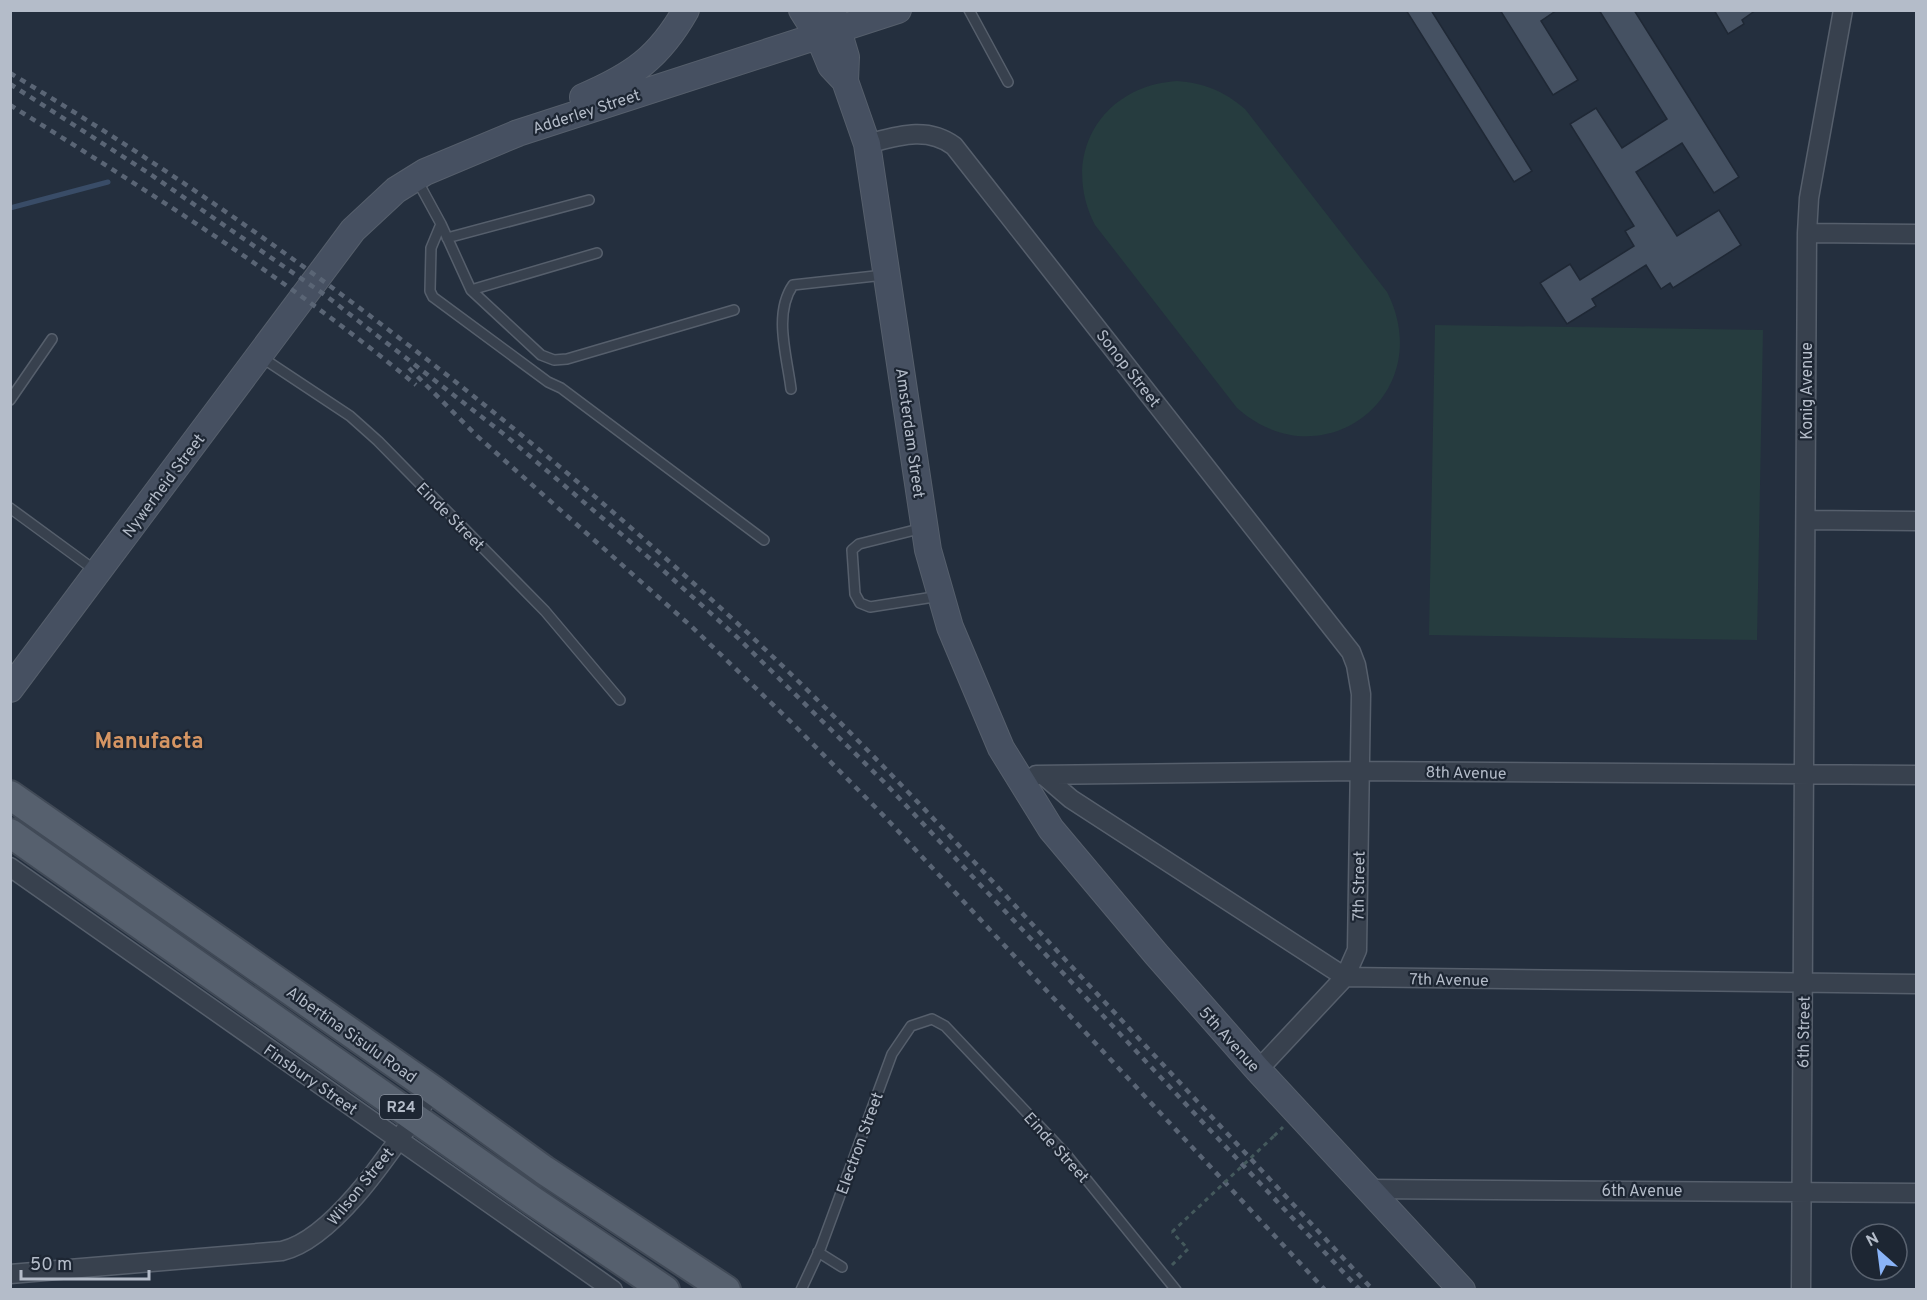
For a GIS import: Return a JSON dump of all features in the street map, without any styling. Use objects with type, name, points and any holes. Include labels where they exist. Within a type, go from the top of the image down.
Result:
[{"type":"main road","name":"Albertina Sisulu Road","points":[[10,795],[544,1170],[726,1290]]},
{"type":"main road","name":"Albertina Sisulu Road","points":[[10,833],[533,1201],[665,1290]]},
{"type":"street","points":[[420,175],[492,135],[613,84],[645,64],[662,48],[686,10]]},
{"type":"street","points":[[802,10],[830,26]]},
{"type":"street","name":"Adderley Street","points":[[316,281],[361,222],[396,190],[420,175],[518,133],[830,26],[898,10]]},
{"type":"street","name":"Konig Avenue","points":[[1806,774],[1807,233],[1809,198],[1843,10]]},
{"type":"street","name":"Amsterdam Street","points":[[830,26],[831,66],[845,81],[867,144],[925,527],[940,596],[963,662],[1015,774]]},
{"type":"street","name":"Sonop Street","points":[[867,144],[906,134],[926,133],[946,140],[954,146],[1347,645],[1356,665]]},
{"type":"street","points":[[1807,233],[1917,234]]},
{"type":"street","name":"Nywerheid Street","points":[[10,688],[316,281]]},
{"type":"street","points":[[1806,520],[1917,521]]},
{"type":"street","name":"7th Street","points":[[1258,1070],[1345,977],[1357,950],[1360,694],[1356,665]]},
{"type":"street","name":"8th Avenue","points":[[1015,774],[1360,771],[1917,775]]},
{"type":"street","name":"5th Avenue","points":[[1015,774],[1071,853],[1258,1070],[1462,1290]]},
{"type":"street","name":"6th Street","points":[[1801,1290],[1806,774]]},
{"type":"street","points":[[1043,775],[1071,799],[1345,977]]},
{"type":"street","name":"Finsbury Street","points":[[10,867],[613,1290]]},
{"type":"street","name":"7th Avenue","points":[[1345,977],[1917,984]]},
{"type":"street","name":"Wilson Street","points":[[10,1274],[292,1249],[308,1242],[336,1219],[398,1140],[433,1090]]},
{"type":"street","name":"6th Avenue","points":[[1368,1189],[1917,1192]]},
{"type":"lane","points":[[969,10],[1008,82]]},
{"type":"lane","points":[[420,175],[471,290],[542,355],[554,360],[734,310]]},
{"type":"lane","points":[[447,238],[589,200]]},
{"type":"lane","points":[[441,224],[431,248],[430,291],[433,297],[548,382],[561,388],[764,540]]},
{"type":"lane","points":[[471,290],[597,253]]},
{"type":"lane","points":[[791,389],[781,311],[785,297],[793,285],[888,274]]},
{"type":"lane","points":[[10,400],[52,339]]},
{"type":"lane","name":"Einde Street","points":[[260,356],[350,416],[378,441],[545,611],[620,700]]},
{"type":"lane","points":[[10,508],[98,572]]},
{"type":"lane","points":[[925,527],[859,544],[852,550],[855,594],[860,603],[870,607],[940,596]]},
{"type":"lane","name":"Einde Street","points":[[925,1020],[932,1019],[945,1026],[1033,1118],[1164,1272],[1176,1290]]},
{"type":"lane","name":"Electron Street","points":[[801,1290],[818,1252],[892,1054],[911,1026],[925,1020]]},
{"type":"lane","points":[[818,1252],[842,1267]]},
{"type":"path","points":[[1164,1272],[1188,1249],[1172,1232],[1284,1126]]},
{"type":"green space","points":[[1177,81],[1213,89],[1245,109],[1387,292],[1399,329],[1398,364],[1385,394],[1364,417],[1336,432],[1304,436],[1270,429],[1237,408],[1095,225],[1085,199],[1082,175],[1085,151],[1094,129],[1108,111],[1127,96],[1150,86]]},
{"type":"green space","points":[[1435,325],[1763,330],[1757,640],[1429,635]]},
{"type":"building","points":[[1406,10],[1431,10],[1532,171],[1514,182]]},
{"type":"building","points":[[1500,10],[1557,10],[1541,21],[1578,80],[1553,95]]},
{"type":"building","points":[[1599,10],[1634,10],[1739,177],[1714,193],[1682,143],[1636,172],[1677,236],[1719,210],[1741,245],[1673,288],[1670,283],[1661,289],[1646,265],[1592,299],[1596,306],[1567,324],[1540,283],[1570,264],[1580,280],[1634,246],[1625,231],[1634,226],[1570,124],[1596,108],[1622,148],[1667,119]]},
{"type":"building","points":[[1714,10],[1756,10],[1742,20],[1744,24],[1728,34]]},
{"type":"waterway","points":[[10,208],[108,182]]},
{"type":"railway","points":[[10,73],[107,133],[296,261],[478,400],[652,547],[817,699],[894,778],[1373,1290]]},
{"type":"railway","points":[[10,84],[150,174],[325,295],[505,435],[654,562],[737,637],[884,782],[1360,1290]]},
{"type":"railway","points":[[10,105],[166,204],[269,273],[368,346],[416,385]]},
{"type":"railway","points":[[409,368],[476,435],[692,627],[790,721],[885,817],[1325,1290]]},
{"type":"district","name":"Manufacta","points":[[149,740]]}]
